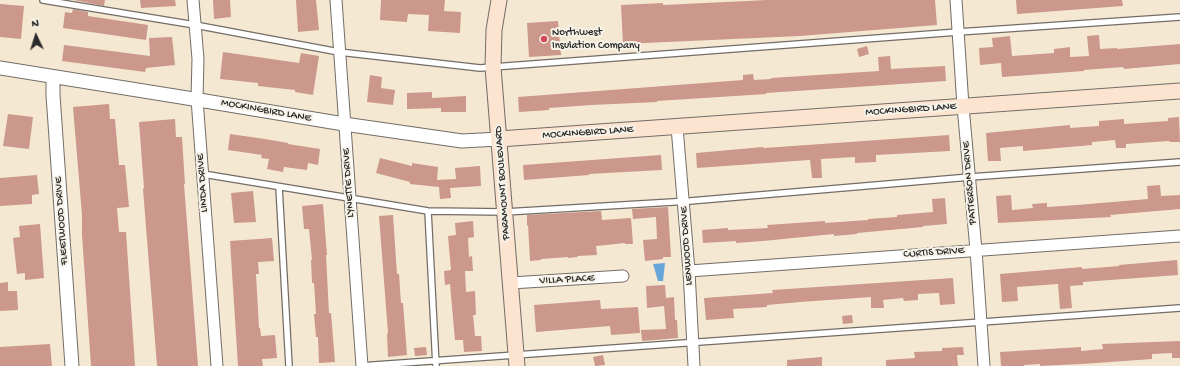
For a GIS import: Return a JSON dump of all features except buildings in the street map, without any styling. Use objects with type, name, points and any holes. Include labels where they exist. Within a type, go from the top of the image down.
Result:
[{"type":"main road","name":"PARAMOUNT BOULEVARD","points":[[499,0],[494,30],[493,67],[517,360]]},
{"type":"main road","name":"MOCKINGBIRD LANE","points":[[499,139],[1180,90]]},
{"type":"street","name":"LINDA DRIVE","points":[[193,0],[198,59],[197,99],[217,366]]},
{"type":"street","name":"LYNETTE DRIVE","points":[[336,0],[362,366]]},
{"type":"street","name":"PATTERSON DRIVE","points":[[956,0],[984,366]]},
{"type":"street","name":"MOCKINGBIRD LANE","points":[[0,68],[344,124],[462,141],[499,139]]},
{"type":"street","name":"FLEETWOOD DRIVE","points":[[53,77],[53,103],[72,366]]},
{"type":"street","name":"LENWOOD DRIVE","points":[[677,127],[689,271],[694,366]]},
{"type":"street","name":"CURTIS DRIVE","points":[[689,271],[1180,236]]},
{"type":"street","name":"VILLA PLACE","points":[[511,283],[623,276]]},
{"type":"lane","points":[[43,0],[195,25],[339,52],[480,68],[1180,17]]},
{"type":"lane","points":[[203,174],[428,211],[505,212],[683,201],[970,177],[1180,162]]},
{"type":"lane","points":[[279,187],[290,366]]},
{"type":"lane","points":[[428,211],[436,364]]},
{"type":"lane","points":[[362,366],[517,360],[693,342],[1180,308]]},
{"type":"water","points":[[665,263],[663,281],[658,281],[653,264]]},
{"type":"place","name":"Northwest Insulation Company","points":[[544,39]]}]
